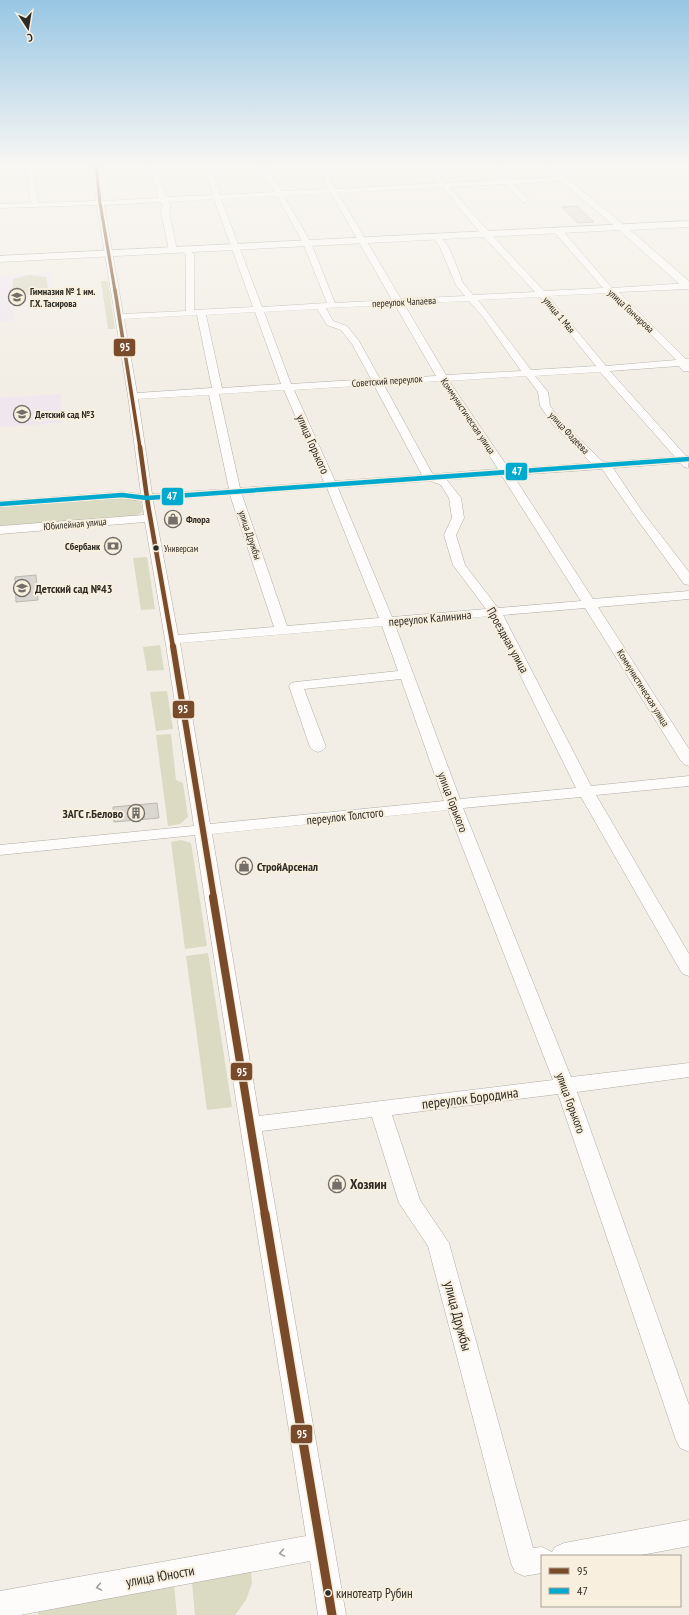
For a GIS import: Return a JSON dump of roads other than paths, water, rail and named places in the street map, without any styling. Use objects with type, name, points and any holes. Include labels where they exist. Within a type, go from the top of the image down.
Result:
[{"type":"main road","points":[[0,259],[337,241]]},
{"type":"main road","points":[[637,241],[688,286]]},
{"type":"street","points":[[108,241],[133,396],[147,498],[172,640],[250,1125],[332,1615]]},
{"type":"street","points":[[176,241],[179,250],[190,254],[190,313]]},
{"type":"street","name":"улица Горького","points":[[234,241],[287,386],[331,485],[387,621],[454,805],[565,1086],[689,1440]]},
{"type":"street","name":"Коммунистическая улица","points":[[363,241],[442,377],[506,473],[689,761]]},
{"type":"street","name":"улица Фадеева","points":[[440,241],[443,244],[460,285],[486,315],[529,372],[543,392],[545,406],[558,424],[598,463],[606,466],[638,513],[689,581]]},
{"type":"street","name":"улица 1 Мая","points":[[493,241],[542,294],[603,369],[687,461]]},
{"type":"street","name":"улица Гончарова","points":[[568,241],[609,290],[615,293],[687,362],[684,367],[689,372]]},
{"type":"street","name":"Проездная улица","points":[[307,243],[330,323],[344,328],[356,343],[379,382],[428,475],[445,483],[455,498],[458,518],[450,536],[459,564],[495,612],[586,791],[689,970]]},
{"type":"street","name":"переулок Чапаева","points":[[120,317],[688,286]]},
{"type":"street","name":"улица Дружбы","points":[[201,313],[235,492],[282,630]]},
{"type":"street","name":"Советский переулок","points":[[133,396],[215,390],[603,369],[687,362]]},
{"type":"street","points":[[0,504],[122,495],[147,498],[687,461]]},
{"type":"street","name":"Юбилейная улица","points":[[0,530],[151,518]]},
{"type":"street","name":"переулок Калинина","points":[[172,640],[689,595]]},
{"type":"street","points":[[318,747],[296,686],[406,674]]},
{"type":"street","name":"переулок Толстого","points":[[0,850],[167,832],[203,830],[689,781]]},
{"type":"street","name":"переулок Бородина","points":[[250,1125],[689,1070]]},
{"type":"street","name":"улица Дружбы","points":[[380,1109],[410,1204],[438,1243],[524,1563],[541,1560]]},
{"type":"street","points":[[569,1555],[689,1533]]},
{"type":"street","name":"улица Юности","points":[[0,1605],[321,1546]]},
{"type":"place","name":"Гимназия № 1 им. Г.Х. Тасирова","points":[[17,297]]},
{"type":"place","name":"Детский сад №3","points":[[22,414]]},
{"type":"place","name":"Флора","points":[[173,519]]},
{"type":"place","name":"Сбербанк","points":[[113,546]]},
{"type":"place","name":"Универсам","points":[[156,548]]},
{"type":"place","name":"Детский сад №43","points":[[22,588]]},
{"type":"place","name":"ЗАГС г.Белово","points":[[136,813]]},
{"type":"place","name":"СтройАрсенал","points":[[244,866]]},
{"type":"place","name":"Хозяин","points":[[337,1184]]},
{"type":"place","name":"кинотеатр Рубин","points":[[328,1593]]}]
